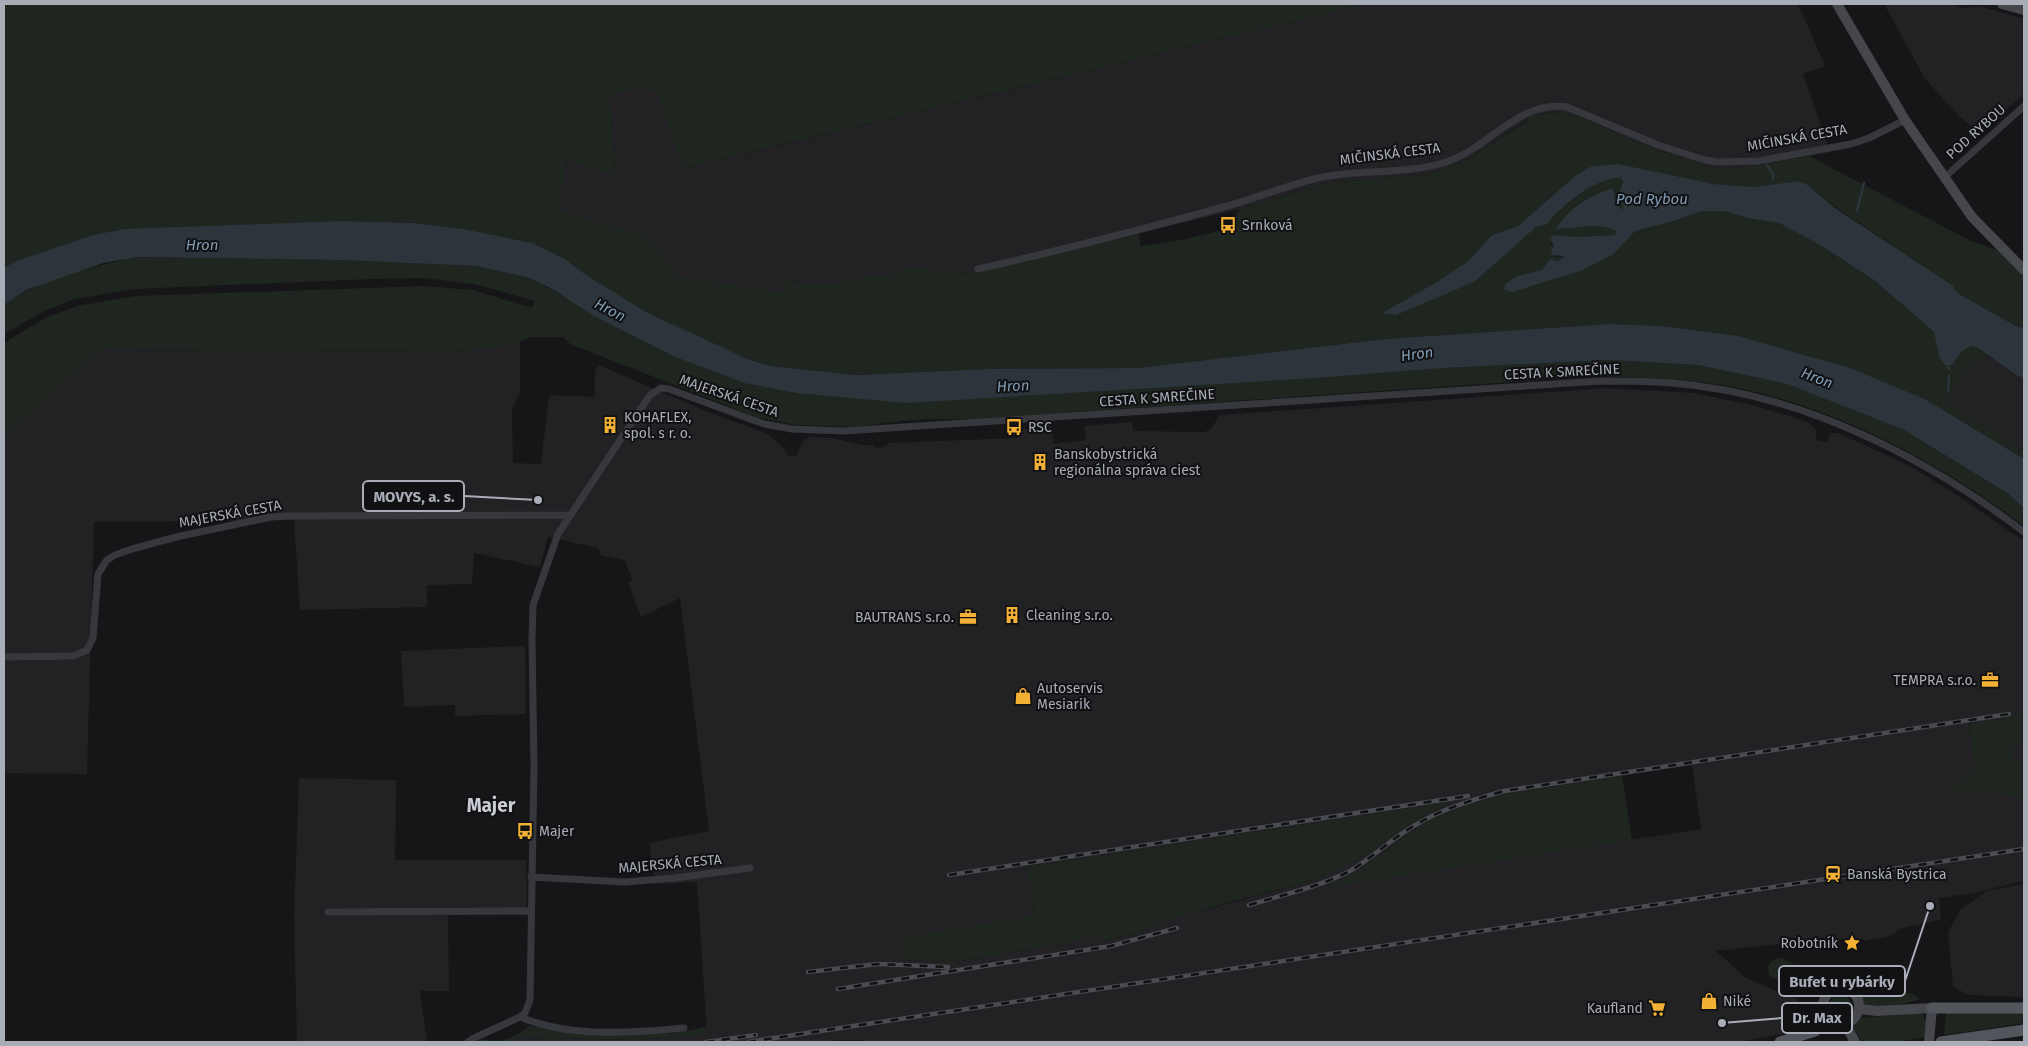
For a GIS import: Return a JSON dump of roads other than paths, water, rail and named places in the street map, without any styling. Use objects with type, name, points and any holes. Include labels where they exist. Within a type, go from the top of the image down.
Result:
[{"type":"main road","points":[[1932,1008],[2024,1008]]},
{"type":"main road","points":[[1780,1042],[1815,1031],[1826,1016]]},
{"type":"main road","points":[[1941,1042],[2024,1030]]},
{"type":"street","points":[[1837,4],[1905,120],[1972,217],[2024,270]]},
{"type":"street","points":[[2002,4],[2024,10]]},
{"type":"street","name":"MIČINSKÁ CESTA","points":[[978,269],[1161,224],[1322,177],[1443,163],[1468,151],[1517,119],[1542,106],[1555,105],[1567,107],[1658,145],[1717,162],[1758,161],[1851,144],[1869,138],[1905,120]]},
{"type":"street","name":"POD RYBOU","points":[[1945,177],[2024,106]]},
{"type":"street","name":"CESTA K SMREČINE","points":[[1066,417],[1600,381],[1673,383],[1740,394],[1779,404],[1871,439],[1973,495],[2024,532]]},
{"type":"street","name":"MAJERSKÁ CESTA","points":[[520,1017],[525,1013],[530,1000],[530,911],[534,766],[532,612],[535,597],[555,540],[650,395],[661,388],[676,391],[764,424],[802,430],[884,430],[1066,417]]},
{"type":"street","name":"MAJERSKÁ CESTA","points":[[4,657],[73,656],[87,650],[93,638],[96,584],[101,566],[115,555],[176,536],[271,517],[287,516],[571,515]]},
{"type":"street","name":"MAJERSKÁ CESTA","points":[[531,877],[632,882],[750,868]]},
{"type":"street","points":[[328,912],[530,911]]},
{"type":"street","points":[[1843,1024],[1853,1019],[1859,1009],[1858,1000],[1853,992],[1844,988],[1837,988],[1829,992],[1824,998],[1823,1007],[1826,1016],[1832,1021],[1843,1024],[1854,1040]]},
{"type":"street","points":[[1859,1009],[1877,1011],[1932,1008],[1929,1042]]},
{"type":"street","points":[[468,1042],[520,1017],[539,1025],[579,1030],[624,1032],[684,1028]]},
{"type":"water","name":"Pod Rybou","points":[[1618,164],[1713,184],[1755,187],[1799,181],[1808,185],[1835,208],[1952,285],[1959,294],[2016,326],[2024,328],[2024,378],[2018,376],[1978,348],[1971,346],[1962,351],[1952,365],[1945,365],[1939,357],[1934,332],[1874,280],[1820,245],[1779,223],[1747,218],[1725,211],[1702,211],[1674,221],[1635,231],[1614,254],[1580,271],[1512,292],[1504,290],[1505,284],[1517,276],[1542,270],[1550,259],[1557,261],[1564,258],[1563,256],[1551,255],[1553,244],[1550,240],[1553,235],[1576,237],[1614,235],[1617,232],[1612,229],[1597,226],[1556,229],[1574,208],[1596,195],[1613,188],[1616,203],[1623,209],[1620,189],[1623,182],[1621,178],[1601,182],[1580,194],[1560,210],[1546,225],[1536,227],[1474,282],[1396,315],[1382,313],[1437,282],[1468,261],[1492,235],[1518,226],[1575,176],[1590,167]]},
{"type":"water","name":"Hron","points":[[343,221],[414,223],[463,229],[532,243],[563,258],[589,277],[648,313],[750,360],[770,366],[856,375],[986,369],[1138,368],[1385,339],[1608,324],[1662,326],[1738,336],[1850,368],[1925,399],[2024,459],[2024,508],[2007,493],[1904,430],[1787,384],[1698,365],[1610,360],[1444,368],[1317,378],[906,403],[797,393],[744,383],[675,357],[592,315],[554,290],[530,278],[476,266],[341,260],[138,257],[103,263],[26,290],[4,305],[4,268],[14,262],[93,235],[125,229]]},
{"type":"waterway","points":[[1766,164],[1773,174],[1773,179]]},
{"type":"waterway","points":[[1857,211],[1864,183]]},
{"type":"waterway","points":[[1948,391],[1949,376]]},
{"type":"railway","points":[[1249,905],[1338,877],[1358,866],[1404,832],[1434,815],[1504,791],[2009,714]]},
{"type":"railway","points":[[949,875],[1468,796]]},
{"type":"railway","points":[[748,1042],[2024,849]]},
{"type":"railway","points":[[838,989],[1111,946],[1177,928]]},
{"type":"railway","points":[[808,972],[878,964],[948,967]]},
{"type":"railway","points":[[706,1042],[756,1035]]},
{"type":"place","name":"Srnková","points":[[1228,225]]},
{"type":"place","name":"KOHAFLEX, spol. s r. o.","points":[[610,425]]},
{"type":"place","name":"RSC","points":[[1014,427]]},
{"type":"place","name":"Banskobystrická regionálna správa ciest","points":[[1040,462]]},
{"type":"place","name":"MOVYS, a. s.","points":[[538,500]]},
{"type":"place","name":"Cleaning s.r.o.","points":[[1012,615]]},
{"type":"place","name":"BAUTRANS s.r.o.","points":[[968,617]]},
{"type":"place","name":"TEMPRA s.r.o.","points":[[1990,680]]},
{"type":"place","name":"Autoservis Mesiarik","points":[[1023,696]]},
{"type":"place","name":"Majer","points":[[525,831]]},
{"type":"place","name":"Banská Bystrica","points":[[1833,874]]},
{"type":"place","name":"Bufet u rybárky","points":[[1930,906]]},
{"type":"place","name":"Robotník","points":[[1852,943]]},
{"type":"place","name":"Niké","points":[[1709,1001]]},
{"type":"place","name":"Kaufland","points":[[1657,1008]]},
{"type":"place","name":"Dr. Max","points":[[1722,1023]]},
{"type":"district","name":"Majer","points":[[491,805]]}]
